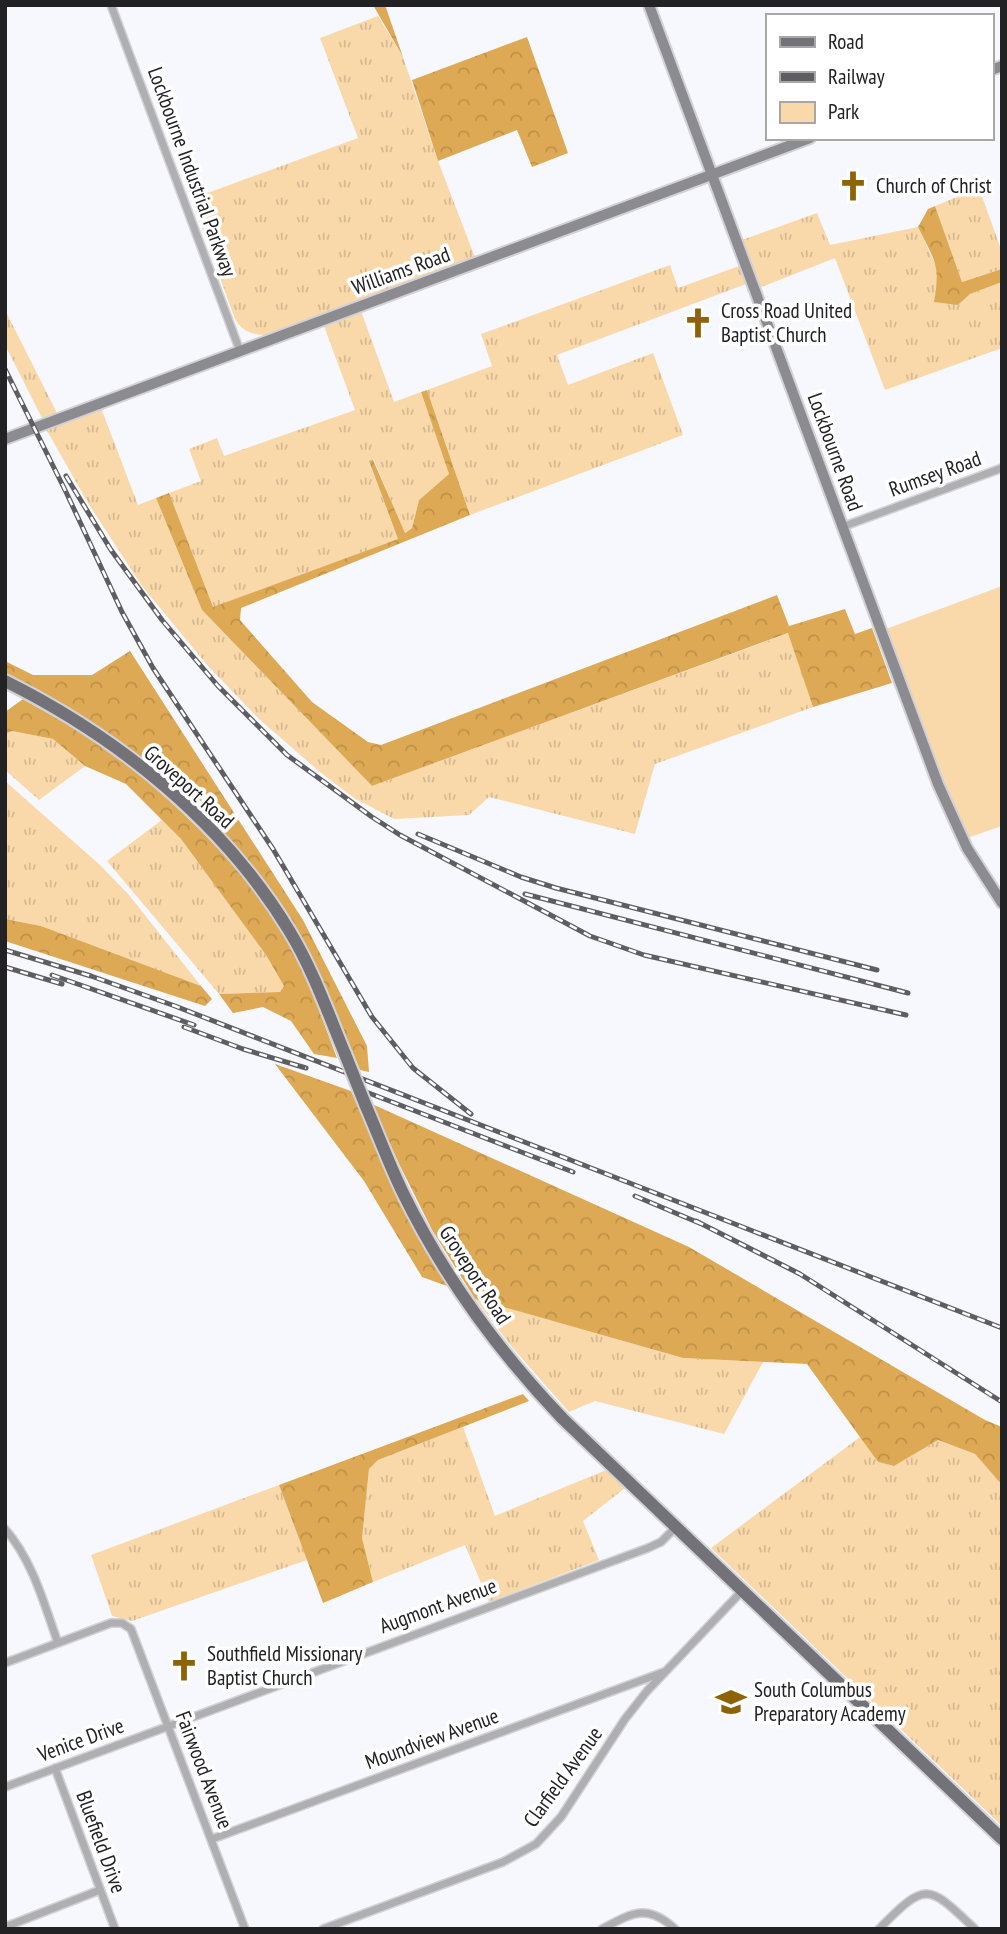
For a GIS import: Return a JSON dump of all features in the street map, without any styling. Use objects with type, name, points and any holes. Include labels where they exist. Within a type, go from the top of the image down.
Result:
[{"type":"main road","name":"Groveport Road","points":[[5,681],[51,705],[116,748],[181,801],[226,847],[267,898],[290,932],[315,983],[397,1180],[419,1224],[483,1325],[518,1369],[563,1419],[1002,1839]]},
{"type":"street","name":"Lockbourne Industrial Parkway","points":[[111,5],[240,351]]},
{"type":"street","name":"Lockbourne Road","points":[[649,5],[947,807],[973,860],[1001,902]]},
{"type":"street","name":"Williams Road","points":[[5,439],[805,140]]},
{"type":"street","name":"Rumsey Road","points":[[842,527],[1002,468]]},
{"type":"street","name":"Augmont Avenue","points":[[169,1726],[648,1548],[661,1542],[676,1527]]},
{"type":"street","points":[[5,1529],[19,1547],[33,1574],[58,1643],[5,1663]]},
{"type":"street","name":"Clarfield Avenue","points":[[324,1929],[503,1862],[536,1844],[561,1817],[625,1720],[664,1671],[742,1591]]},
{"type":"street","name":"Fairwood Avenue","points":[[58,1643],[111,1623],[127,1625],[136,1638],[245,1929]]},
{"type":"street","name":"Moundview Avenue","points":[[212,1839],[664,1671]]},
{"type":"street","name":"Venice Drive","points":[[5,1787],[169,1726]]},
{"type":"street","name":"Bluefield Drive","points":[[55,1768],[115,1929]]},
{"type":"street","points":[[5,1927],[100,1890]]},
{"type":"street","points":[[880,1929],[908,1899],[932,1894],[946,1901],[975,1929]]},
{"type":"street","points":[[602,1929],[635,1913],[646,1912],[656,1914],[675,1929]]},
{"type":"green space","points":[[373,5],[385,5],[403,57]]},
{"type":"green space","points":[[378,16],[403,57],[438,161],[476,260],[264,335],[251,333],[235,319],[191,199],[358,138],[320,38]]},
{"type":"green space","points":[[527,37],[568,153],[532,167],[517,130],[438,161],[412,80]]},
{"type":"green space","points":[[979,188],[1002,252],[1002,269],[962,282],[935,206]]},
{"type":"green space","points":[[935,206],[962,282],[1002,269],[1002,282],[970,294],[958,305],[934,302],[937,279],[935,263],[918,227],[928,209]]},
{"type":"green space","points":[[817,213],[830,245],[918,227],[939,277],[958,305],[970,294],[1002,282],[1002,348],[885,390],[835,258],[759,288],[742,240]]},
{"type":"green space","points":[[670,265],[678,288],[739,266],[746,284],[557,355],[568,385],[653,353],[683,435],[470,515],[427,390],[492,366],[481,334]]},
{"type":"green space","points":[[5,310],[57,413],[42,418],[5,345]]},
{"type":"green space","points":[[361,311],[394,402],[421,392],[449,474],[419,500],[412,528],[404,533],[374,460],[369,462],[398,539],[212,608],[169,493],[201,481],[189,449],[217,438],[224,456],[355,410],[324,326]]},
{"type":"green space","points":[[427,390],[470,515],[241,608],[240,620],[312,702],[368,742],[381,745],[777,595],[789,626],[845,609],[855,634],[872,628],[892,683],[813,707],[788,633],[372,786],[202,610],[156,498],[169,493],[213,607],[398,539],[369,461],[373,460],[405,533],[412,528],[419,500],[449,474],[421,392]]},
{"type":"green space","points":[[101,408],[138,505],[156,498],[202,610],[372,786],[789,633],[813,707],[655,764],[635,834],[489,797],[469,815],[394,819],[354,798],[259,719],[208,666],[142,586],[88,503],[46,429]]},
{"type":"green space","points":[[1002,586],[1002,826],[967,838],[944,790],[886,629]]},
{"type":"green space","points":[[130,651],[303,920],[367,1046],[369,1072],[360,1070],[325,984],[300,934],[244,855],[172,783],[131,751],[90,722],[5,674],[5,661],[33,675],[92,675]]},
{"type":"green space","points":[[23,699],[83,733],[111,753],[169,800],[223,854],[269,912],[295,955],[337,1058],[314,1054],[291,1021],[263,1007],[233,1013],[219,994],[280,992],[284,986],[266,955],[181,839],[126,784],[85,766],[53,739],[12,731],[5,734],[5,712]]},
{"type":"green space","points":[[12,731],[53,739],[85,766],[39,800],[5,770],[5,734]]},
{"type":"green space","points":[[5,781],[100,865],[129,895],[201,986],[41,926],[5,919]]},
{"type":"green space","points":[[162,820],[181,839],[266,955],[284,986],[280,992],[219,994],[107,861]]},
{"type":"green space","points":[[5,919],[41,926],[201,986],[212,999],[205,1006],[5,941]]},
{"type":"green space","points":[[275,1064],[351,1091],[398,1197],[447,1286],[422,1277],[364,1181]]},
{"type":"green space","points":[[372,1104],[689,1247],[985,1420],[1002,1427],[1002,1485],[975,1454],[938,1440],[894,1466],[878,1462],[807,1364],[683,1358],[475,1299],[432,1230]]},
{"type":"green space","points":[[475,1299],[683,1358],[763,1362],[724,1434],[595,1401],[569,1412],[511,1346]]},
{"type":"green space","points":[[523,1394],[529,1401],[378,1460],[369,1469],[362,1538],[373,1582],[323,1603],[279,1485]]},
{"type":"green space","points":[[463,1427],[495,1516],[606,1470],[625,1488],[583,1521],[599,1560],[489,1602],[465,1545],[373,1582],[362,1538],[369,1469],[378,1460]]},
{"type":"green space","points":[[860,1437],[878,1462],[894,1466],[938,1440],[975,1454],[1002,1485],[1002,1826],[711,1548]]},
{"type":"green space","points":[[279,1485],[307,1560],[132,1621],[112,1616],[91,1555]]},
{"type":"railway","points":[[5,369],[122,612],[153,668],[273,849],[372,1017],[413,1068],[471,1114]]},
{"type":"railway","points":[[66,476],[111,550],[162,620],[218,686],[287,755],[400,835],[590,936],[644,955],[906,1015]]},
{"type":"railway","points":[[418,834],[521,877],[556,888],[877,970]]},
{"type":"railway","points":[[525,894],[908,993]]},
{"type":"railway","points":[[5,950],[91,976],[175,1006],[1002,1328]]},
{"type":"railway","points":[[5,967],[62,984]]},
{"type":"railway","points":[[52,975],[194,1025]]},
{"type":"railway","points":[[184,1027],[306,1068]]},
{"type":"railway","points":[[361,1090],[573,1172]]},
{"type":"railway","points":[[635,1196],[704,1225]]},
{"type":"railway","points":[[696,1221],[800,1274],[1002,1402]]},
{"type":"place","name":"Church of Christ","points":[[853,186]]},
{"type":"place","name":"Cross Road United Baptist Church","points":[[698,323]]},
{"type":"place","name":"Southfield Missionary Baptist Church","points":[[184,1666]]},
{"type":"place","name":"South Columbus Preparatory Academy","points":[[731,1702]]}]
